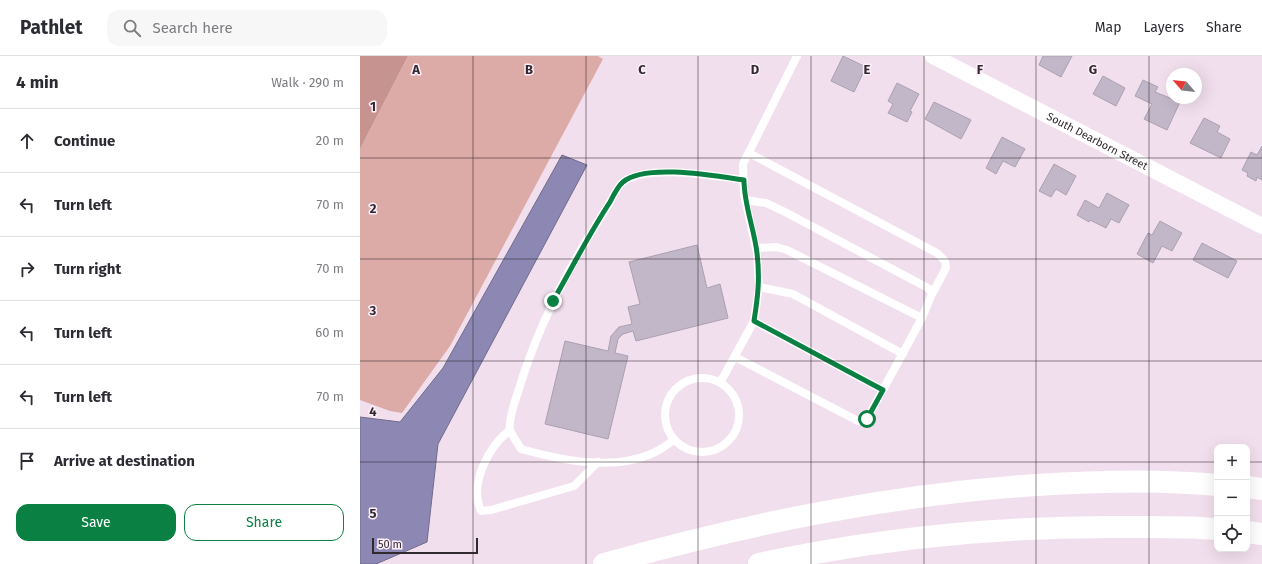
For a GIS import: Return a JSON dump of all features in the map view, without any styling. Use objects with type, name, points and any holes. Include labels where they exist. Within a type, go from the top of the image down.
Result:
[{"type":"highway","points":[[604,564],[712,534],[904,498],[1064,484],[1134,482],[1214,485]]},
{"type":"highway","points":[[1250,488],[1262,489]]},
{"type":"highway","points":[[759,564],[858,546],[917,538],[997,531],[1084,527],[1153,527],[1214,530]]},
{"type":"highway","points":[[1250,532],[1262,534]]},
{"type":"street","name":"South Dearborn Street","points":[[933,56],[1262,226]]},
{"type":"lane","points":[[720,383],[754,321],[759,287],[756,248],[745,200],[743,164],[797,56]]},
{"type":"lane","points":[[735,357],[858,421],[863,421],[867,419],[903,354],[946,268],[945,261],[937,253],[749,154]]},
{"type":"lane","points":[[674,440],[651,454],[618,462],[583,462],[540,454],[521,449],[510,430],[513,406],[526,364],[553,301],[595,226],[623,182],[640,175],[661,172],[696,174],[744,180]]},
{"type":"lane","points":[[745,200],[766,203],[785,212],[928,288],[932,294]]},
{"type":"lane","points":[[756,248],[776,247],[788,250],[922,318]]},
{"type":"lane","points":[[759,287],[793,294],[903,354]]},
{"type":"lane","points":[[754,321],[883,390]]},
{"type":"lane","points":[[698,378],[710,379],[720,383],[730,391],[737,402],[739,414],[737,427],[731,438],[721,447],[709,452],[697,452],[684,448],[674,440],[668,431],[665,420],[666,408],[670,397],[677,388],[687,381],[698,378]]},
{"type":"lane","points":[[510,430],[501,437],[483,464],[477,490],[477,503],[480,511],[491,510],[574,486],[598,462]]},
{"type":"shaded area","points":[[360,56],[408,56],[360,149]]},
{"type":"shaded area","points":[[408,56],[598,56],[603,59],[450,346],[402,413],[390,411],[360,400],[360,149]]},
{"type":"shaded area","points":[[562,155],[587,165],[438,444],[427,542],[376,564],[360,564],[360,417],[400,422],[443,368]]},
{"type":"building","points":[[843,56],[866,67],[854,92],[831,81]]},
{"type":"building","points":[[1043,56],[1072,56],[1061,77],[1039,65]]},
{"type":"building","points":[[1103,76],[1125,88],[1116,106],[1093,94]]},
{"type":"building","points":[[1143,80],[1158,87],[1155,92],[1166,96],[1166,104],[1179,104],[1167,130],[1144,119],[1152,104],[1135,96]]},
{"type":"building","points":[[897,83],[919,94],[910,111],[912,112],[907,122],[888,113],[893,104],[888,101]]},
{"type":"building","points":[[934,102],[971,120],[961,139],[925,119]]},
{"type":"building","points":[[1204,118],[1220,126],[1217,132],[1230,139],[1221,158],[1190,143]]},
{"type":"building","points":[[1002,137],[1025,149],[1015,167],[1003,161],[996,174],[986,168]]},
{"type":"building","points":[[1262,146],[1262,180],[1257,177],[1256,181],[1247,176],[1248,173],[1242,170],[1251,152],[1257,155]]},
{"type":"building","points":[[1054,164],[1076,176],[1066,195],[1056,189],[1051,197],[1039,191]]},
{"type":"building","points":[[1107,193],[1129,205],[1119,223],[1111,219],[1106,228],[1090,220],[1089,222],[1077,215],[1085,200],[1099,208]]},
{"type":"building","points":[[1160,221],[1182,233],[1172,251],[1162,246],[1153,263],[1137,254],[1148,233],[1152,235]]},
{"type":"building","points":[[1202,243],[1237,261],[1228,278],[1193,260]]},
{"type":"building","points":[[697,245],[707,288],[720,284],[728,318],[636,341],[633,331],[623,334],[618,339],[615,353],[628,356],[608,439],[545,424],[565,341],[608,351],[611,336],[619,327],[632,324],[628,307],[640,304],[629,262]]},
{"type":"route","points":[[553,301],[595,226],[623,182],[640,175],[661,172],[696,174],[744,180],[744,194],[756,253],[759,287],[754,321],[883,390],[867,419]]}]
